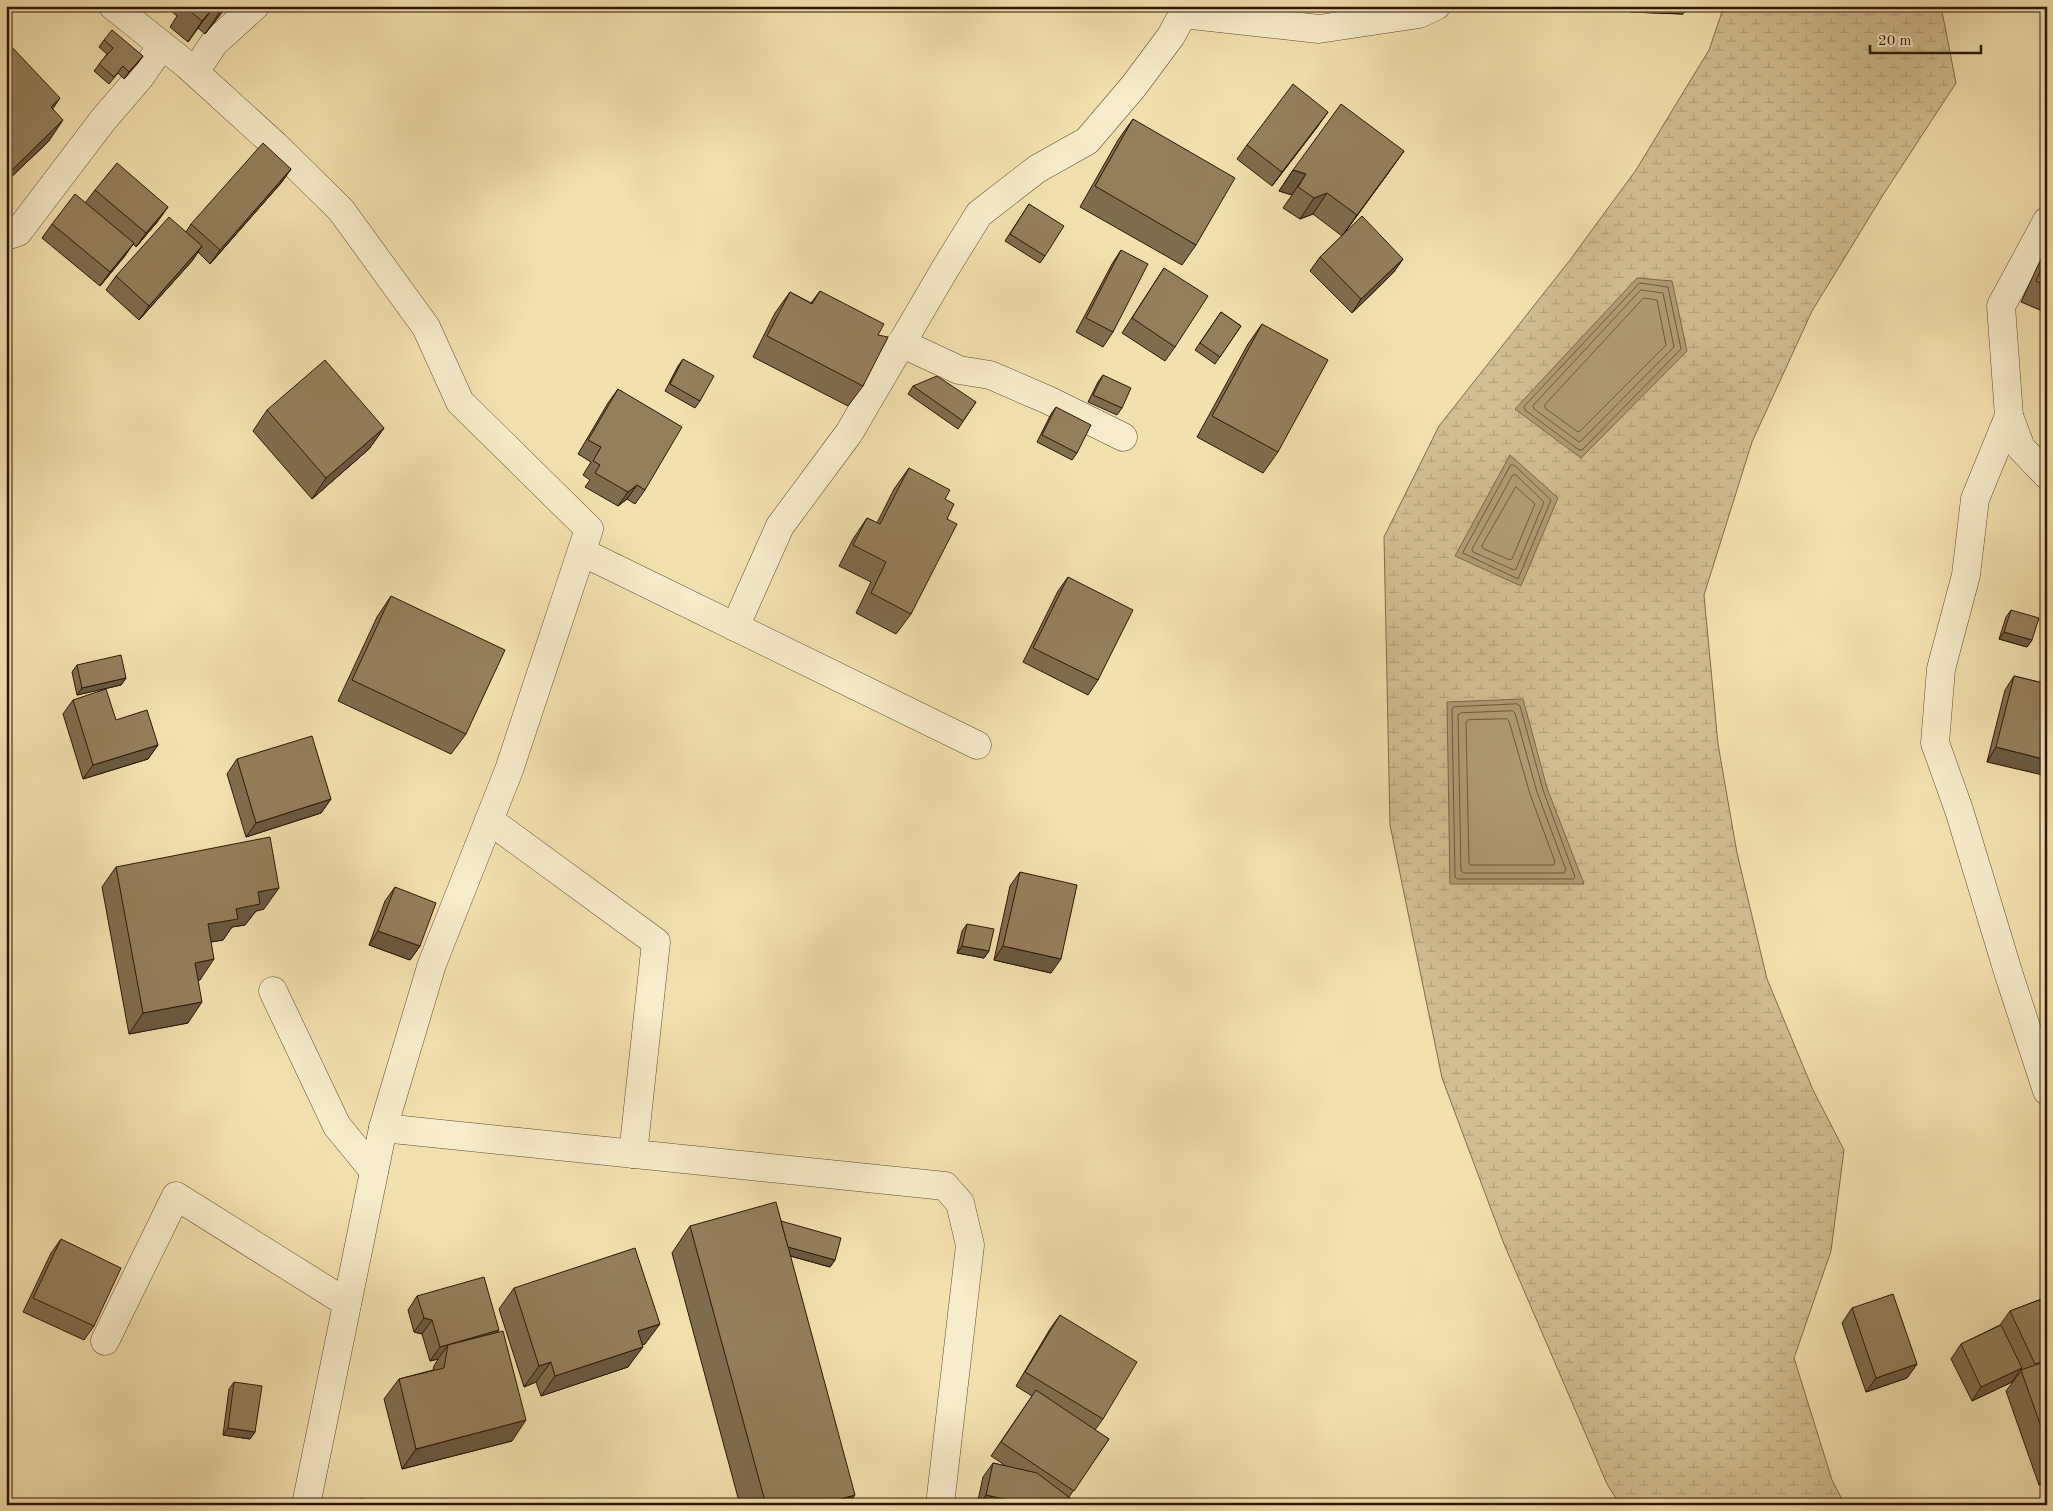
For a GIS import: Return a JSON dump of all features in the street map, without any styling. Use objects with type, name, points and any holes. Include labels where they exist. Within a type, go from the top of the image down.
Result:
[{"type":"street","points":[[113,6],[195,72],[275,145],[341,210],[426,327],[460,402],[589,529],[509,770],[432,964],[383,1128],[306,1505]]},
{"type":"street","points":[[195,72],[214,44],[255,6]]},
{"type":"street","points":[[735,627],[780,526],[849,434],[901,343],[979,214],[1037,169],[1087,141],[1133,87],[1171,36],[1180,10],[1318,29],[1419,14],[1436,6]]},
{"type":"street","points":[[6,236],[18,232],[103,120],[140,77],[162,45]]},
{"type":"street","points":[[2047,221],[2001,306],[2009,416],[2021,448],[2047,475]]},
{"type":"street","points":[[901,343],[959,370],[990,375],[1048,400],[1123,437]]},
{"type":"street","points":[[2009,416],[1975,499],[1966,575],[1942,669],[1935,743],[1959,810],[2009,976],[2047,1091]]},
{"type":"street","points":[[582,552],[977,745]]},
{"type":"street","points":[[490,820],[656,942],[633,1154]]},
{"type":"street","points":[[272,991],[337,1126],[374,1171]]},
{"type":"street","points":[[383,1128],[945,1186],[960,1203],[970,1246],[940,1505]]},
{"type":"street","points":[[105,1341],[176,1196],[347,1303]]},
{"type":"green space","points":[[1724,6],[1941,6],[1956,83],[1883,195],[1812,311],[1752,442],[1704,595],[1718,744],[1737,853],[1767,979],[1813,1090],[1844,1150],[1831,1251],[1794,1358],[1832,1480],[1845,1505],[1620,1505],[1607,1484],[1504,1244],[1442,1078],[1390,825],[1384,537],[1439,426],[1570,260],[1636,170],[1709,50]]},
{"type":"water","points":[[1637,278],[1672,281],[1687,351],[1581,458],[1515,409]]},
{"type":"water","points":[[1510,455],[1558,498],[1521,586],[1455,556]]},
{"type":"water","points":[[1523,699],[1547,788],[1584,884],[1450,884],[1447,702]]},
{"type":"building","points":[[184,6],[225,6],[219,13],[213,8],[202,21]]},
{"type":"building","points":[[112,30],[143,56],[129,72],[123,66],[114,77],[99,64],[113,48],[104,40]]},
{"type":"building","points":[[9,44],[60,98],[51,107],[63,120],[12,170],[6,165],[6,47]]},
{"type":"building","points":[[1293,84],[1328,112],[1282,172],[1247,145]]},
{"type":"building","points":[[1341,104],[1404,151],[1357,215],[1327,193],[1314,198],[1298,187],[1306,174],[1293,170]]},
{"type":"building","points":[[1133,119],[1235,178],[1196,245],[1095,186]]},
{"type":"building","points":[[263,143],[291,169],[220,250],[191,224]]},
{"type":"building","points":[[117,163],[168,207],[146,233],[95,190]]},
{"type":"building","points":[[75,194],[134,243],[110,272],[52,224]]},
{"type":"building","points":[[1029,204],[1064,226],[1045,256],[1010,234]]},
{"type":"building","points":[[1362,216],[1403,259],[1361,299],[1320,257]]},
{"type":"building","points":[[169,217],[202,246],[149,306],[116,276]]},
{"type":"building","points":[[6,246],[10,246],[11,267],[6,268]]},
{"type":"building","points":[[1121,250],[1148,264],[1113,332],[1086,318]]},
{"type":"building","points":[[2047,256],[2047,286],[2036,281]]},
{"type":"building","points":[[1164,268],[1208,296],[1175,347],[1132,318]]},
{"type":"building","points":[[820,291],[884,324],[878,335],[888,337],[863,386],[767,336],[790,292],[812,304]]},
{"type":"building","points":[[1221,312],[1241,326],[1220,357],[1200,343]]},
{"type":"building","points":[[1262,324],[1328,360],[1278,452],[1212,416]]},
{"type":"building","points":[[683,359],[714,376],[700,401],[670,384]]},
{"type":"building","points":[[325,360],[384,428],[326,478],[267,410]]},
{"type":"building","points":[[1103,375],[1131,388],[1122,408],[1093,395]]},
{"type":"building","points":[[937,376],[976,402],[963,421],[913,386]]},
{"type":"building","points":[[618,389],[682,427],[645,490],[637,485],[628,492],[595,473],[600,465],[593,461],[601,447],[588,440]]},
{"type":"building","points":[[1056,407],[1091,425],[1077,453],[1042,435]]},
{"type":"building","points":[[909,468],[950,490],[945,499],[954,504],[947,519],[957,524],[911,614],[871,593],[886,562],[853,545],[867,518],[880,524]]},
{"type":"building","points":[[1068,577],[1133,610],[1098,680],[1033,648]]},
{"type":"building","points":[[391,596],[505,650],[466,734],[352,680]]},
{"type":"building","points":[[2011,610],[2039,618],[2032,640],[2004,632]]},
{"type":"building","points":[[121,655],[126,678],[82,688],[77,665]]},
{"type":"building","points":[[2014,676],[2047,684],[2047,760],[1996,747]]},
{"type":"building","points":[[106,689],[116,720],[147,710],[158,745],[93,765],[73,700]]},
{"type":"building","points":[[312,736],[331,799],[256,823],[237,759]]},
{"type":"building","points":[[270,837],[279,888],[258,892],[260,904],[236,909],[238,919],[208,924],[214,959],[195,963],[202,1002],[143,1013],[116,867]]},
{"type":"building","points":[[1020,872],[1077,885],[1061,959],[1003,946]]},
{"type":"building","points":[[395,887],[436,903],[420,946],[378,931]]},
{"type":"building","points":[[967,924],[994,929],[989,951],[962,946]]},
{"type":"building","points":[[776,1202],[855,1495],[819,1505],[766,1505],[690,1226]]},
{"type":"building","points":[[781,1221],[841,1238],[835,1260],[788,1247]]},
{"type":"building","points":[[61,1239],[121,1268],[94,1326],[33,1298]]},
{"type":"building","points":[[635,1248],[660,1324],[638,1331],[643,1347],[555,1376],[551,1362],[539,1366],[514,1288]]},
{"type":"building","points":[[484,1277],[499,1330],[440,1347],[432,1320],[424,1318],[417,1296]]},
{"type":"building","points":[[1893,1294],[1917,1364],[1876,1378],[1852,1308]]},
{"type":"building","points":[[2047,1297],[2047,1360],[2035,1364],[2010,1311]]},
{"type":"building","points":[[1060,1315],[1137,1362],[1103,1419],[1025,1372]]},
{"type":"building","points":[[2001,1325],[2022,1368],[1981,1387],[1961,1344]]},
{"type":"building","points":[[503,1331],[526,1420],[416,1449],[399,1379],[444,1368],[448,1345]]},
{"type":"building","points":[[2047,1361],[2047,1444],[2021,1370]]},
{"type":"building","points":[[234,1382],[262,1386],[255,1432],[228,1428]]},
{"type":"building","points":[[1036,1390],[1109,1439],[1074,1491],[1001,1442]]},
{"type":"building","points":[[993,1463],[1037,1473],[1070,1498],[1065,1505],[1029,1505],[986,1495]]},
{"type":"building","points":[[360,1499],[430,1505],[360,1505]]}]
